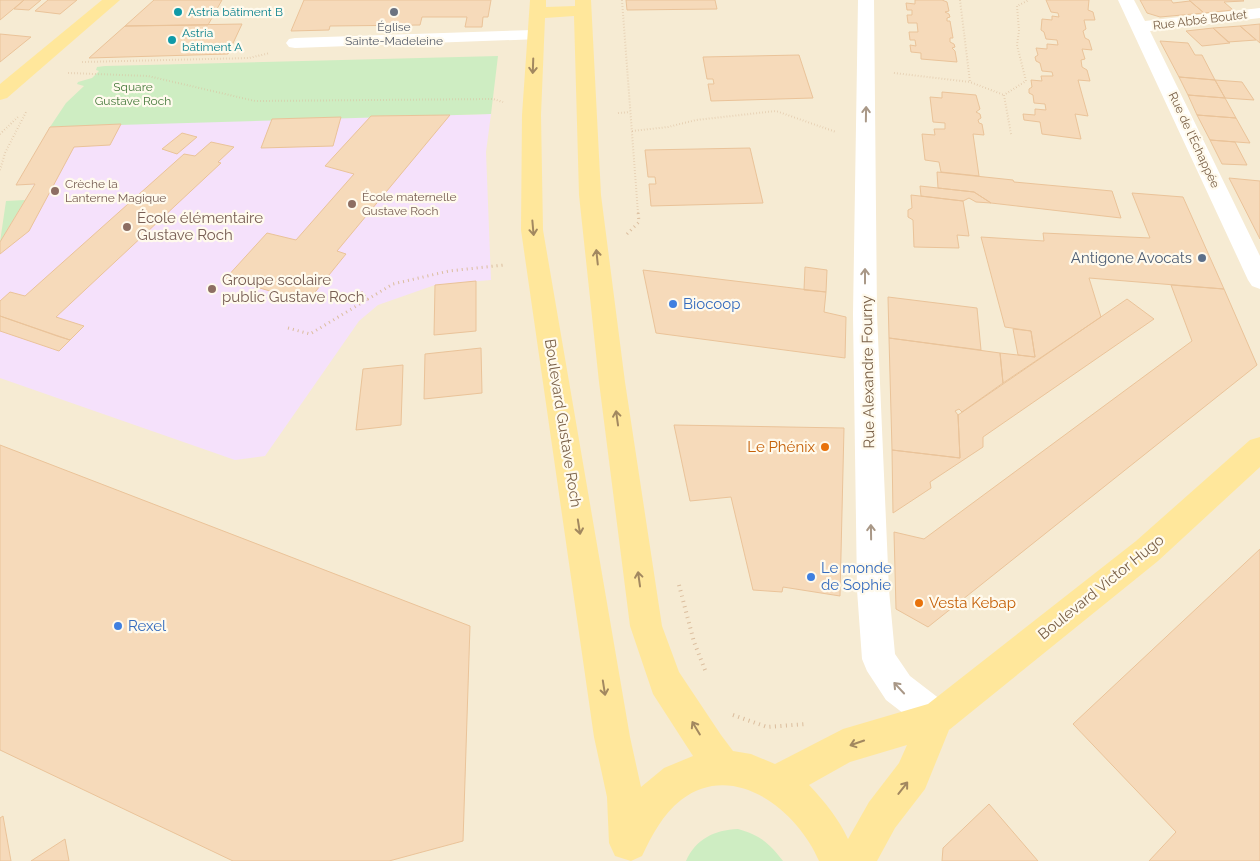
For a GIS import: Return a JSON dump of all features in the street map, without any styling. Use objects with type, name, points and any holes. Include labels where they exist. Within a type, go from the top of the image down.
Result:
[{"type":"main road","points":[[0,94],[112,0]]},
{"type":"main road","points":[[536,16],[583,5],[590,196],[612,382],[646,626],[665,682],[708,748],[724,768]]},
{"type":"main road","name":"Boulevard Gustave Roch","points":[[536,16],[530,158],[532,230],[612,737],[625,797],[626,852]]},
{"type":"main road","name":"Boulevard Victor Hugo","points":[[777,783],[843,748],[937,718],[1147,551],[1260,449]]},
{"type":"main road","name":"Boulevard Victor Hugo","points":[[856,861],[882,815],[912,776],[937,718]]},
{"type":"main road","points":[[626,852],[640,817],[658,797],[677,781],[700,771],[724,768],[760,774],[796,796],[812,813],[826,834],[838,861]]},
{"type":"street","name":"Rue Alexandre Fourny","points":[[866,0],[866,314],[873,590],[879,659],[898,688],[937,718]]},
{"type":"street","name":"Rue de l'Échappée","points":[[1126,0],[1260,280]]},
{"type":"street","name":"Rue Abbé Boutet","points":[[1140,27],[1260,13]]},
{"type":"street","points":[[295,43],[536,16]]},
{"type":"path","points":[[622,0],[639,222],[622,239]]},
{"type":"path","points":[[960,0],[970,82]]},
{"type":"path","points":[[1004,95],[1026,81],[1017,45],[1019,31],[1017,6],[1029,0]]},
{"type":"path","points":[[81,62],[249,58],[268,54],[278,48],[295,43]]},
{"type":"path","points":[[866,70],[970,82],[1004,95]]},
{"type":"path","points":[[60,72],[148,76],[255,101],[493,99],[532,111]]},
{"type":"path","points":[[1004,95],[1011,134]]},
{"type":"path","points":[[0,134],[27,109],[0,170]]},
{"type":"path","points":[[632,131],[668,127],[704,119],[776,111],[826,130],[866,138]]},
{"type":"path","points":[[586,113],[630,112]]},
{"type":"path","points":[[288,328],[310,334],[392,284],[449,271],[537,261]]},
{"type":"path","points":[[361,292],[368,300]]},
{"type":"path","points":[[678,580],[694,642],[708,677]]},
{"type":"path","points":[[731,714],[767,727],[805,722],[828,756]]},
{"type":"shaded area","points":[[0,0],[1260,0],[1260,861],[0,861]]},
{"type":"shaded area","name":"Groupe scolaire public Gustave Roch","points":[[491,114],[486,152],[491,280],[435,285],[378,305],[359,321],[265,456],[235,460],[0,378],[0,242],[34,185],[16,185],[50,127],[165,122]]},
{"type":"green space","name":"Square Gustave Roch","points":[[498,56],[491,114],[50,127],[66,103],[84,86],[77,84],[78,82],[92,78],[99,71],[96,70],[97,67]]},
{"type":"green space","points":[[25,200],[0,242],[6,201]]},
{"type":"green space","points":[[738,829],[764,840],[783,861],[686,861],[695,847],[707,837],[721,831]]},
{"type":"building","points":[[0,0],[24,0],[0,20]]},
{"type":"building","points":[[24,0],[41,0],[29,10],[14,9]]},
{"type":"building","points":[[48,0],[77,0],[60,14],[35,11]]},
{"type":"building","name":"Astria bâtiment B","points":[[154,0],[222,0],[208,25],[125,26]]},
{"type":"building","name":"Église Sainte-Madeleine","points":[[304,0],[491,0],[488,17],[483,17],[482,27],[465,27],[467,17],[422,17],[420,25],[330,26],[329,30],[291,31]]},
{"type":"building","points":[[626,0],[715,0],[717,9],[627,10]]},
{"type":"building","points":[[915,0],[942,0],[947,2],[949,11],[945,12],[950,17],[947,18],[947,21],[950,21],[953,38],[950,38],[950,42],[954,44],[955,47],[952,48],[955,51],[957,62],[921,59],[921,53],[911,52],[910,45],[916,46],[915,40],[910,40],[909,32],[918,32],[917,23],[908,23],[907,15],[912,15],[912,10],[907,10],[906,3],[915,4]]},
{"type":"building","points":[[1046,0],[1089,0],[1088,10],[1093,12],[1095,20],[1084,20],[1086,29],[1083,31],[1085,38],[1089,40],[1092,50],[1082,49],[1085,59],[1081,60],[1082,67],[1087,70],[1090,81],[1078,80],[1088,116],[1075,114],[1081,139],[1042,134],[1040,122],[1024,120],[1023,114],[1035,115],[1035,109],[1046,110],[1045,104],[1034,103],[1033,95],[1029,93],[1029,89],[1032,87],[1031,80],[1042,81],[1041,76],[1053,76],[1052,72],[1042,71],[1040,63],[1036,61],[1035,57],[1038,55],[1036,48],[1047,49],[1047,44],[1058,45],[1057,40],[1046,39],[1044,32],[1041,30],[1042,19],[1052,20],[1052,16],[1059,17],[1058,13],[1051,12]]},
{"type":"building","points":[[1140,0],[1171,0],[1173,3],[1190,1],[1204,13],[1160,17],[1147,13]]},
{"type":"building","points":[[1189,0],[1244,1],[1224,2],[1233,10],[1204,13]]},
{"type":"building","name":"Astria bâtiment A","points":[[242,24],[228,54],[89,58],[125,26]]},
{"type":"building","points":[[1260,24],[1260,43],[1240,26]]},
{"type":"building","points":[[1240,26],[1256,40],[1228,42],[1213,28]]},
{"type":"building","points":[[1213,28],[1230,43],[1202,46],[1186,31]]},
{"type":"building","points":[[0,34],[31,37],[0,62]]},
{"type":"building","points":[[1160,41],[1188,43],[1195,55],[1202,55],[1215,80],[1179,77]]},
{"type":"building","points":[[799,55],[813,98],[711,101],[708,84],[714,84],[713,79],[707,79],[703,57]]},
{"type":"building","points":[[1179,77],[1215,80],[1225,98],[1188,95]]},
{"type":"building","points":[[1215,80],[1242,82],[1254,100],[1225,98]]},
{"type":"building","points":[[942,92],[976,95],[980,109],[976,112],[980,114],[981,118],[978,120],[982,124],[984,135],[973,134],[979,176],[941,172],[939,162],[925,160],[922,134],[935,135],[934,129],[945,129],[945,123],[933,122],[930,97],[942,98]]},
{"type":"building","points":[[1188,95],[1225,98],[1236,118],[1197,115]]},
{"type":"building","name":"École maternelle Gustave Roch","points":[[450,115],[337,251],[346,254],[307,302],[226,278],[267,233],[296,240],[354,174],[325,166],[371,116]]},
{"type":"building","points":[[1197,115],[1236,118],[1250,143],[1210,140]]},
{"type":"building","points":[[341,117],[333,146],[261,148],[272,119]]},
{"type":"building","points":[[121,124],[110,145],[74,147],[29,231],[0,254],[0,242],[35,184],[16,185],[50,127]]},
{"type":"building","points":[[182,133],[197,137],[177,154],[162,149]]},
{"type":"building","points":[[1210,140],[1235,142],[1247,165],[1222,164]]},
{"type":"building","name":"École élémentaire Gustave Roch","points":[[211,142],[234,147],[218,162],[221,163],[56,317],[84,326],[70,340],[0,316],[0,301],[10,292],[25,296],[184,154],[195,156]]},
{"type":"building","points":[[750,148],[763,203],[651,206],[649,184],[656,184],[655,177],[648,177],[645,150]]},
{"type":"building","points":[[937,172],[1013,180],[1014,182],[1112,191],[1121,218],[991,203],[974,192],[938,188]]},
{"type":"building","points":[[1229,178],[1260,181],[1260,239]]},
{"type":"building","points":[[920,186],[974,192],[991,203],[976,202],[969,198],[963,201],[921,196]]},
{"type":"building","points":[[1132,193],[1183,197],[1224,289],[1089,278],[1101,317],[1003,383],[1000,353],[1035,357],[1031,331],[1005,327],[981,237],[1044,241],[1043,233],[1150,238]]},
{"type":"building","points":[[911,195],[963,201],[969,236],[957,235],[959,248],[914,247],[913,220],[908,217],[908,210],[912,208]]},
{"type":"building","points":[[805,267],[827,270],[826,292],[804,290]]},
{"type":"building","points":[[643,270],[826,292],[824,312],[846,317],[845,358],[656,333]]},
{"type":"building","points":[[476,281],[476,331],[434,335],[435,285]]},
{"type":"building","points":[[1171,285],[1224,289],[1257,365],[928,627],[896,609],[894,532],[924,539],[1192,341]]},
{"type":"building","points":[[888,297],[977,308],[981,350],[889,338]]},
{"type":"building","points":[[1127,299],[1154,319],[983,437],[983,447],[930,482],[931,488],[893,513],[892,450],[960,458],[958,415]]},
{"type":"building","points":[[0,316],[70,340],[59,351],[0,331]]},
{"type":"building","points":[[1013,329],[1031,331],[1035,357],[1018,355]]},
{"type":"building","points":[[889,338],[1000,353],[1003,383],[962,412],[959,409],[955,411],[958,415],[960,458],[892,450]]},
{"type":"building","points":[[481,348],[482,393],[424,399],[425,354]]},
{"type":"building","points":[[403,365],[401,425],[356,430],[363,369]]},
{"type":"building","points":[[674,425],[844,428],[840,596],[783,587],[782,592],[753,590],[731,497],[690,501]]},
{"type":"building","points":[[0,445],[470,626],[463,841],[389,861],[233,861],[0,750]]},
{"type":"building","points":[[1260,549],[1260,861],[1149,861],[1176,832],[1073,724]]},
{"type":"building","points":[[989,804],[1038,861],[942,861],[943,848]]},
{"type":"building","points":[[3,816],[11,861],[0,861],[0,818]]},
{"type":"building","points":[[65,839],[69,861],[31,861]]},
{"type":"place","name":"Astria bâtiment B","points":[[178,12]]},
{"type":"place","name":"Église Sainte-Madeleine","points":[[394,12]]},
{"type":"place","name":"Astria bâtiment A","points":[[172,40]]},
{"type":"place","name":"Crèche la Lanterne Magique","points":[[55,191]]},
{"type":"place","name":"École maternelle Gustave Roch","points":[[352,204]]},
{"type":"place","name":"École élémentaire Gustave Roch","points":[[127,227]]},
{"type":"place","name":"Antigone Avocats","points":[[1202,258]]},
{"type":"place","name":"Groupe scolaire public Gustave Roch","points":[[212,289]]},
{"type":"place","name":"Biocoop","points":[[673,304]]},
{"type":"place","name":"Le Phénix","points":[[825,447]]},
{"type":"place","name":"Le monde de Sophie","points":[[811,577]]},
{"type":"place","name":"Vesta Kebap","points":[[919,603]]},
{"type":"place","name":"Rexel","points":[[118,626]]}]
